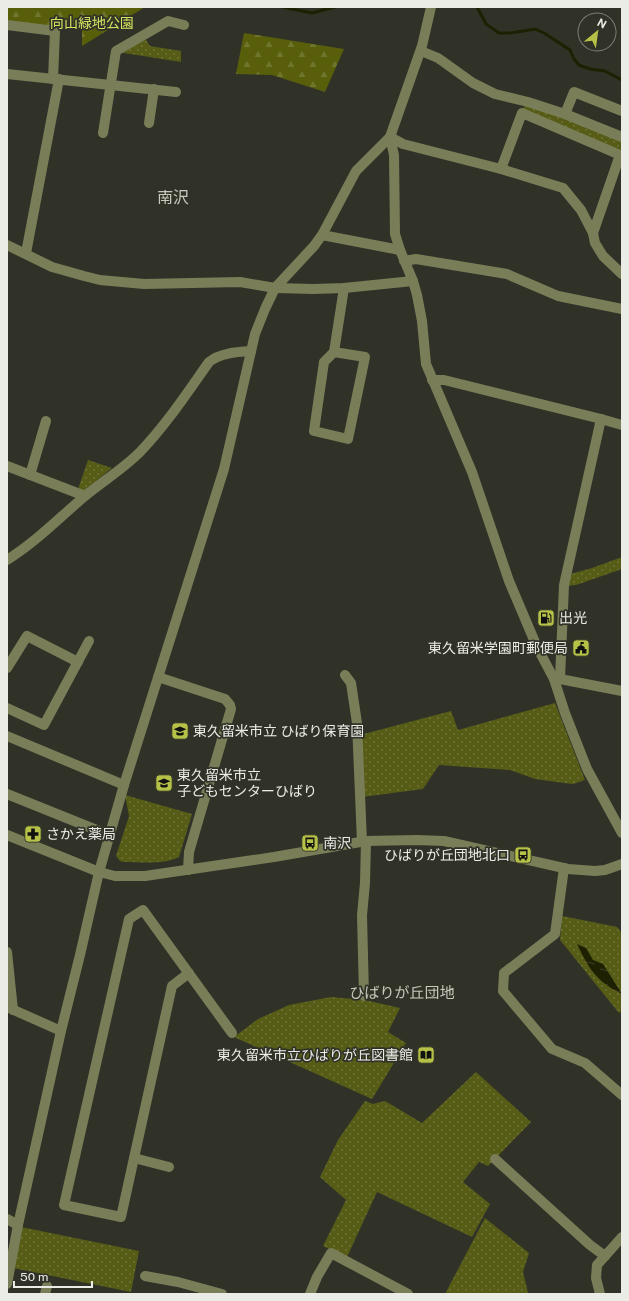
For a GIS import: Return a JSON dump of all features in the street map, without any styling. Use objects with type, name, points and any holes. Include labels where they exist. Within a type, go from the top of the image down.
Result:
[{"type":"street","points":[[7,1284],[18,1225],[61,1031],[99,872],[124,785],[222,476],[231,442],[250,351],[260,321],[275,288],[314,246],[356,171],[390,137],[421,51],[431,7]]},
{"type":"street","points":[[103,133],[112,85],[116,51],[168,21],[184,25]]},
{"type":"street","points":[[7,25],[55,31],[56,79],[26,253]]},
{"type":"street","points":[[421,51],[438,58],[473,83],[495,94],[528,102],[565,114],[622,137]]},
{"type":"street","points":[[7,74],[176,92]]},
{"type":"street","points":[[150,123],[154,89]]},
{"type":"street","points":[[565,114],[574,92],[622,111]]},
{"type":"street","points":[[501,169],[522,113],[620,155],[593,233]]},
{"type":"street","points":[[390,137],[403,144],[501,169],[563,188],[580,210],[593,233],[596,243],[603,256],[622,273]]},
{"type":"street","points":[[390,137],[394,155],[395,234],[404,261],[413,281],[422,321],[426,364],[470,466],[509,581],[537,647],[557,679],[622,691]]},
{"type":"street","points":[[322,234],[400,250]]},
{"type":"street","points":[[7,245],[52,267],[100,280],[160,284],[240,282],[275,288],[344,288],[413,281]]},
{"type":"street","points":[[404,261],[416,259],[508,274],[558,296],[622,309]]},
{"type":"street","points":[[334,352],[365,357],[348,438],[314,431],[324,362],[334,352],[344,288]]},
{"type":"street","points":[[7,560],[22,550],[85,496],[140,452],[169,418],[209,362],[216,356],[250,351]]},
{"type":"street","points":[[432,380],[444,380],[622,425]]},
{"type":"street","points":[[601,419],[564,585],[557,679],[565,713],[587,769],[622,833]]},
{"type":"street","points":[[30,475],[46,421]]},
{"type":"street","points":[[7,466],[85,496]]},
{"type":"street","points":[[7,668],[28,636],[78,662]]},
{"type":"street","points":[[7,708],[44,725],[89,641]]},
{"type":"street","points":[[346,675],[351,683],[357,723],[364,842],[365,883],[362,915],[364,996]]},
{"type":"street","points":[[158,677],[225,699],[230,705],[231,709],[189,852],[188,870]]},
{"type":"street","points":[[7,736],[124,785]]},
{"type":"street","points":[[7,794],[109,835]]},
{"type":"street","points":[[7,835],[99,872],[115,876],[135,876],[188,870],[364,842],[416,840],[444,841],[564,868],[595,871],[605,870],[622,864]]},
{"type":"street","points":[[564,868],[555,934],[504,973],[503,991],[552,1049],[585,1063],[622,1094]]},
{"type":"street","points":[[189,973],[172,986],[121,1217],[64,1205],[130,919],[143,910],[189,973],[232,1033]]},
{"type":"street","points":[[7,952],[10,1008],[61,1031]]},
{"type":"street","points":[[134,1158],[169,1167]]},
{"type":"street","points":[[495,1159],[590,1245],[605,1256]]},
{"type":"street","points":[[7,1218],[18,1225]]},
{"type":"street","points":[[600,1294],[596,1278],[597,1265],[622,1237]]},
{"type":"street","points":[[310,1294],[316,1277],[331,1253],[408,1294]]},
{"type":"street","points":[[145,1276],[178,1282],[222,1294]]},
{"type":"green space","name":"向山緑地公園","points":[[7,7],[145,7],[82,46],[82,29],[7,22]]},
{"type":"green space","points":[[244,33],[344,49],[325,92],[272,75],[236,74]]},
{"type":"green space","points":[[144,37],[150,46],[181,51],[181,62],[118,52]]},
{"type":"green space","points":[[525,104],[622,138],[622,149],[620,155],[522,113]]},
{"type":"green space","points":[[88,460],[112,468],[83,491],[78,489]]},
{"type":"green space","points":[[622,557],[622,569],[576,585],[565,586],[567,575]]},
{"type":"green space","points":[[555,703],[585,780],[573,784],[535,779],[510,770],[439,765],[423,789],[362,797],[360,735],[451,711],[458,730]]},
{"type":"green space","points":[[125,795],[192,814],[179,857],[173,860],[145,863],[120,861],[116,856],[129,816]]},
{"type":"green space","points":[[562,916],[617,927],[622,933],[622,1011],[619,1013],[560,940]]},
{"type":"green space","points":[[331,997],[365,1000],[400,1008],[388,1032],[406,1043],[372,1099],[234,1037],[258,1019],[289,1005]]},
{"type":"green space","points":[[476,1072],[531,1122],[488,1166],[479,1162],[463,1182],[490,1204],[472,1237],[377,1192],[347,1257],[323,1246],[346,1200],[320,1177],[338,1140],[365,1101],[373,1104],[385,1101],[422,1123]]},
{"type":"green space","points":[[485,1218],[529,1253],[523,1272],[528,1293],[445,1294]]},
{"type":"green space","points":[[21,1227],[139,1251],[131,1292],[13,1268]]},
{"type":"water","points":[[577,944],[586,948],[593,960],[603,964],[622,994],[594,974],[585,961]]},
{"type":"waterway","points":[[282,7],[312,13],[335,7]]},
{"type":"waterway","points":[[477,7],[486,24],[499,33],[511,33],[535,29],[544,33],[570,50],[574,59],[579,65],[590,69],[605,71],[622,80]]},
{"type":"place","name":"出光","points":[[546,618]]},
{"type":"place","name":"東久留米学園町郵便局","points":[[581,648]]},
{"type":"place","name":"東久留米市立 ひばり保育園","points":[[180,731]]},
{"type":"place","name":"東久留米市立 子どもセンターひばり","points":[[164,783]]},
{"type":"place","name":"さかえ薬局","points":[[33,834]]},
{"type":"place","name":"南沢","points":[[310,843]]},
{"type":"place","name":"ひばりが丘団地北口","points":[[523,855]]},
{"type":"place","name":"東久留米市立ひばりが丘図書館","points":[[426,1055]]},
{"type":"district","name":"南沢","points":[[173,197]]},
{"type":"district","name":"ひばりが丘団地","points":[[402,992]]}]
